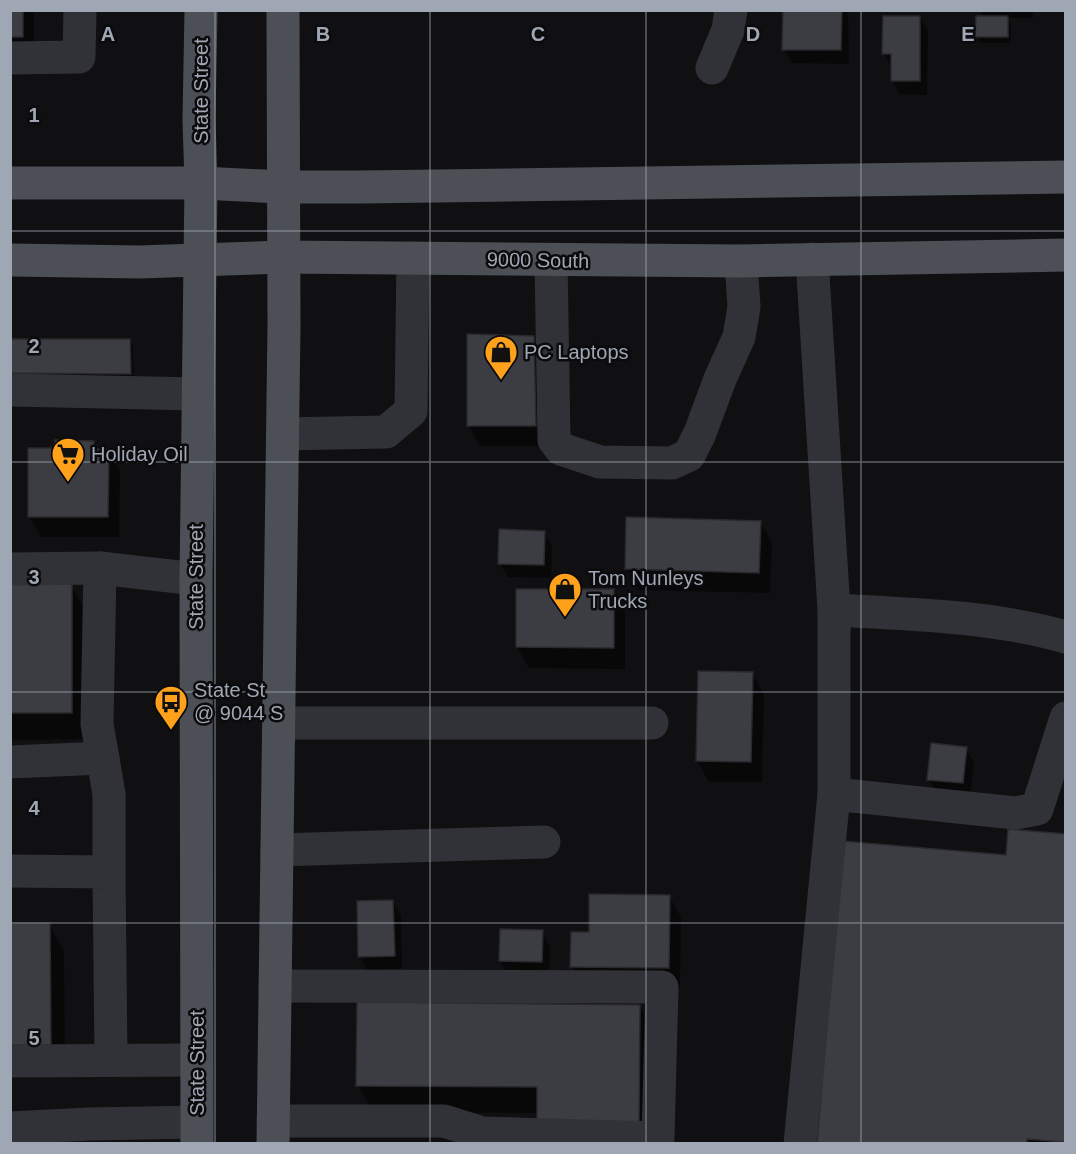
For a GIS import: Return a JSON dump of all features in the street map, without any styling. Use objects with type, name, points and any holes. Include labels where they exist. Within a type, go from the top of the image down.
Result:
[{"type":"main road","name":"State Street","points":[[197,1133],[196,579],[201,10]]},
{"type":"main road","points":[[273,1132],[283,434],[283,10]]},
{"type":"main road","points":[[10,183],[201,183],[282,187],[1065,177]]},
{"type":"main road","name":"9000 South","points":[[10,261],[199,261],[283,257],[741,261],[1065,255]]},
{"type":"street","points":[[10,58],[79,57],[80,10]]},
{"type":"street","points":[[712,68],[728,30],[731,10]]},
{"type":"street","points":[[283,434],[386,432],[411,411],[413,258]]},
{"type":"street","points":[[800,1143],[834,794],[834,610],[812,259]]},
{"type":"street","points":[[551,260],[554,440],[561,449],[578,456],[600,462],[627,464],[672,463],[689,455],[739,337],[744,307],[741,261]]},
{"type":"street","points":[[10,390],[198,394]]},
{"type":"street","points":[[10,568],[100,568],[196,579]]},
{"type":"street","points":[[100,568],[97,724],[110,794],[111,1060]]},
{"type":"street","points":[[834,610],[921,614],[1020,626],[1065,637]]},
{"type":"street","points":[[834,794],[1015,813],[1037,809],[1065,718]]},
{"type":"street","points":[[279,723],[652,723]]},
{"type":"street","points":[[10,762],[103,758]]},
{"type":"street","points":[[277,850],[544,842]]},
{"type":"street","points":[[10,871],[109,872]]},
{"type":"street","points":[[273,1132],[444,1121],[482,1133],[658,1138],[662,987],[275,986]]},
{"type":"street","points":[[10,1061],[196,1060]]},
{"type":"street","points":[[10,1128],[89,1134],[197,1133]]},
{"type":"building","points":[[10,10],[23,10],[23,37],[10,37]]},
{"type":"building","points":[[783,10],[842,10],[841,50],[782,50]]},
{"type":"building","points":[[883,16],[920,16],[920,81],[891,81],[891,54],[882,54]]},
{"type":"building","points":[[976,16],[1008,16],[1008,37],[975,37]]},
{"type":"building","name":"PC Laptops","points":[[467,334],[534,336],[536,426],[467,426]]},
{"type":"building","points":[[10,339],[130,339],[131,374],[10,373]]},
{"type":"building","name":"Holiday Oil","points":[[55,440],[94,441],[94,449],[109,449],[108,517],[28,517],[28,448],[55,448]]},
{"type":"building","points":[[626,517],[761,521],[759,573],[625,569]]},
{"type":"building","points":[[499,529],[545,531],[544,565],[498,564]]},
{"type":"building","points":[[10,584],[72,584],[72,713],[10,713]]},
{"type":"building","name":"Tom Nunleys Trucks","points":[[516,589],[614,589],[614,648],[516,647]]},
{"type":"building","points":[[698,671],[753,672],[751,762],[696,761]]},
{"type":"building","points":[[931,743],[967,747],[963,783],[927,780]]},
{"type":"building","points":[[1008,829],[1066,834],[1066,1144],[1027,1139],[1027,1144],[817,1144],[842,841],[1006,855]]},
{"type":"building","points":[[589,894],[670,895],[669,968],[570,967],[571,932],[589,932]]},
{"type":"building","points":[[393,900],[395,956],[358,957],[357,901]]},
{"type":"building","points":[[10,923],[50,923],[51,1045],[10,1045]]},
{"type":"building","points":[[500,929],[543,930],[542,962],[499,961]]},
{"type":"building","points":[[357,1002],[640,1005],[639,1122],[537,1121],[537,1087],[356,1086]]},
{"type":"place","name":"PC Laptops","points":[[501,381]]},
{"type":"place","name":"Holiday Oil","points":[[68,483]]},
{"type":"place","name":"Tom Nunleys Trucks","points":[[565,618]]},
{"type":"place","name":"State St @ 9044 S","points":[[171,731]]}]
